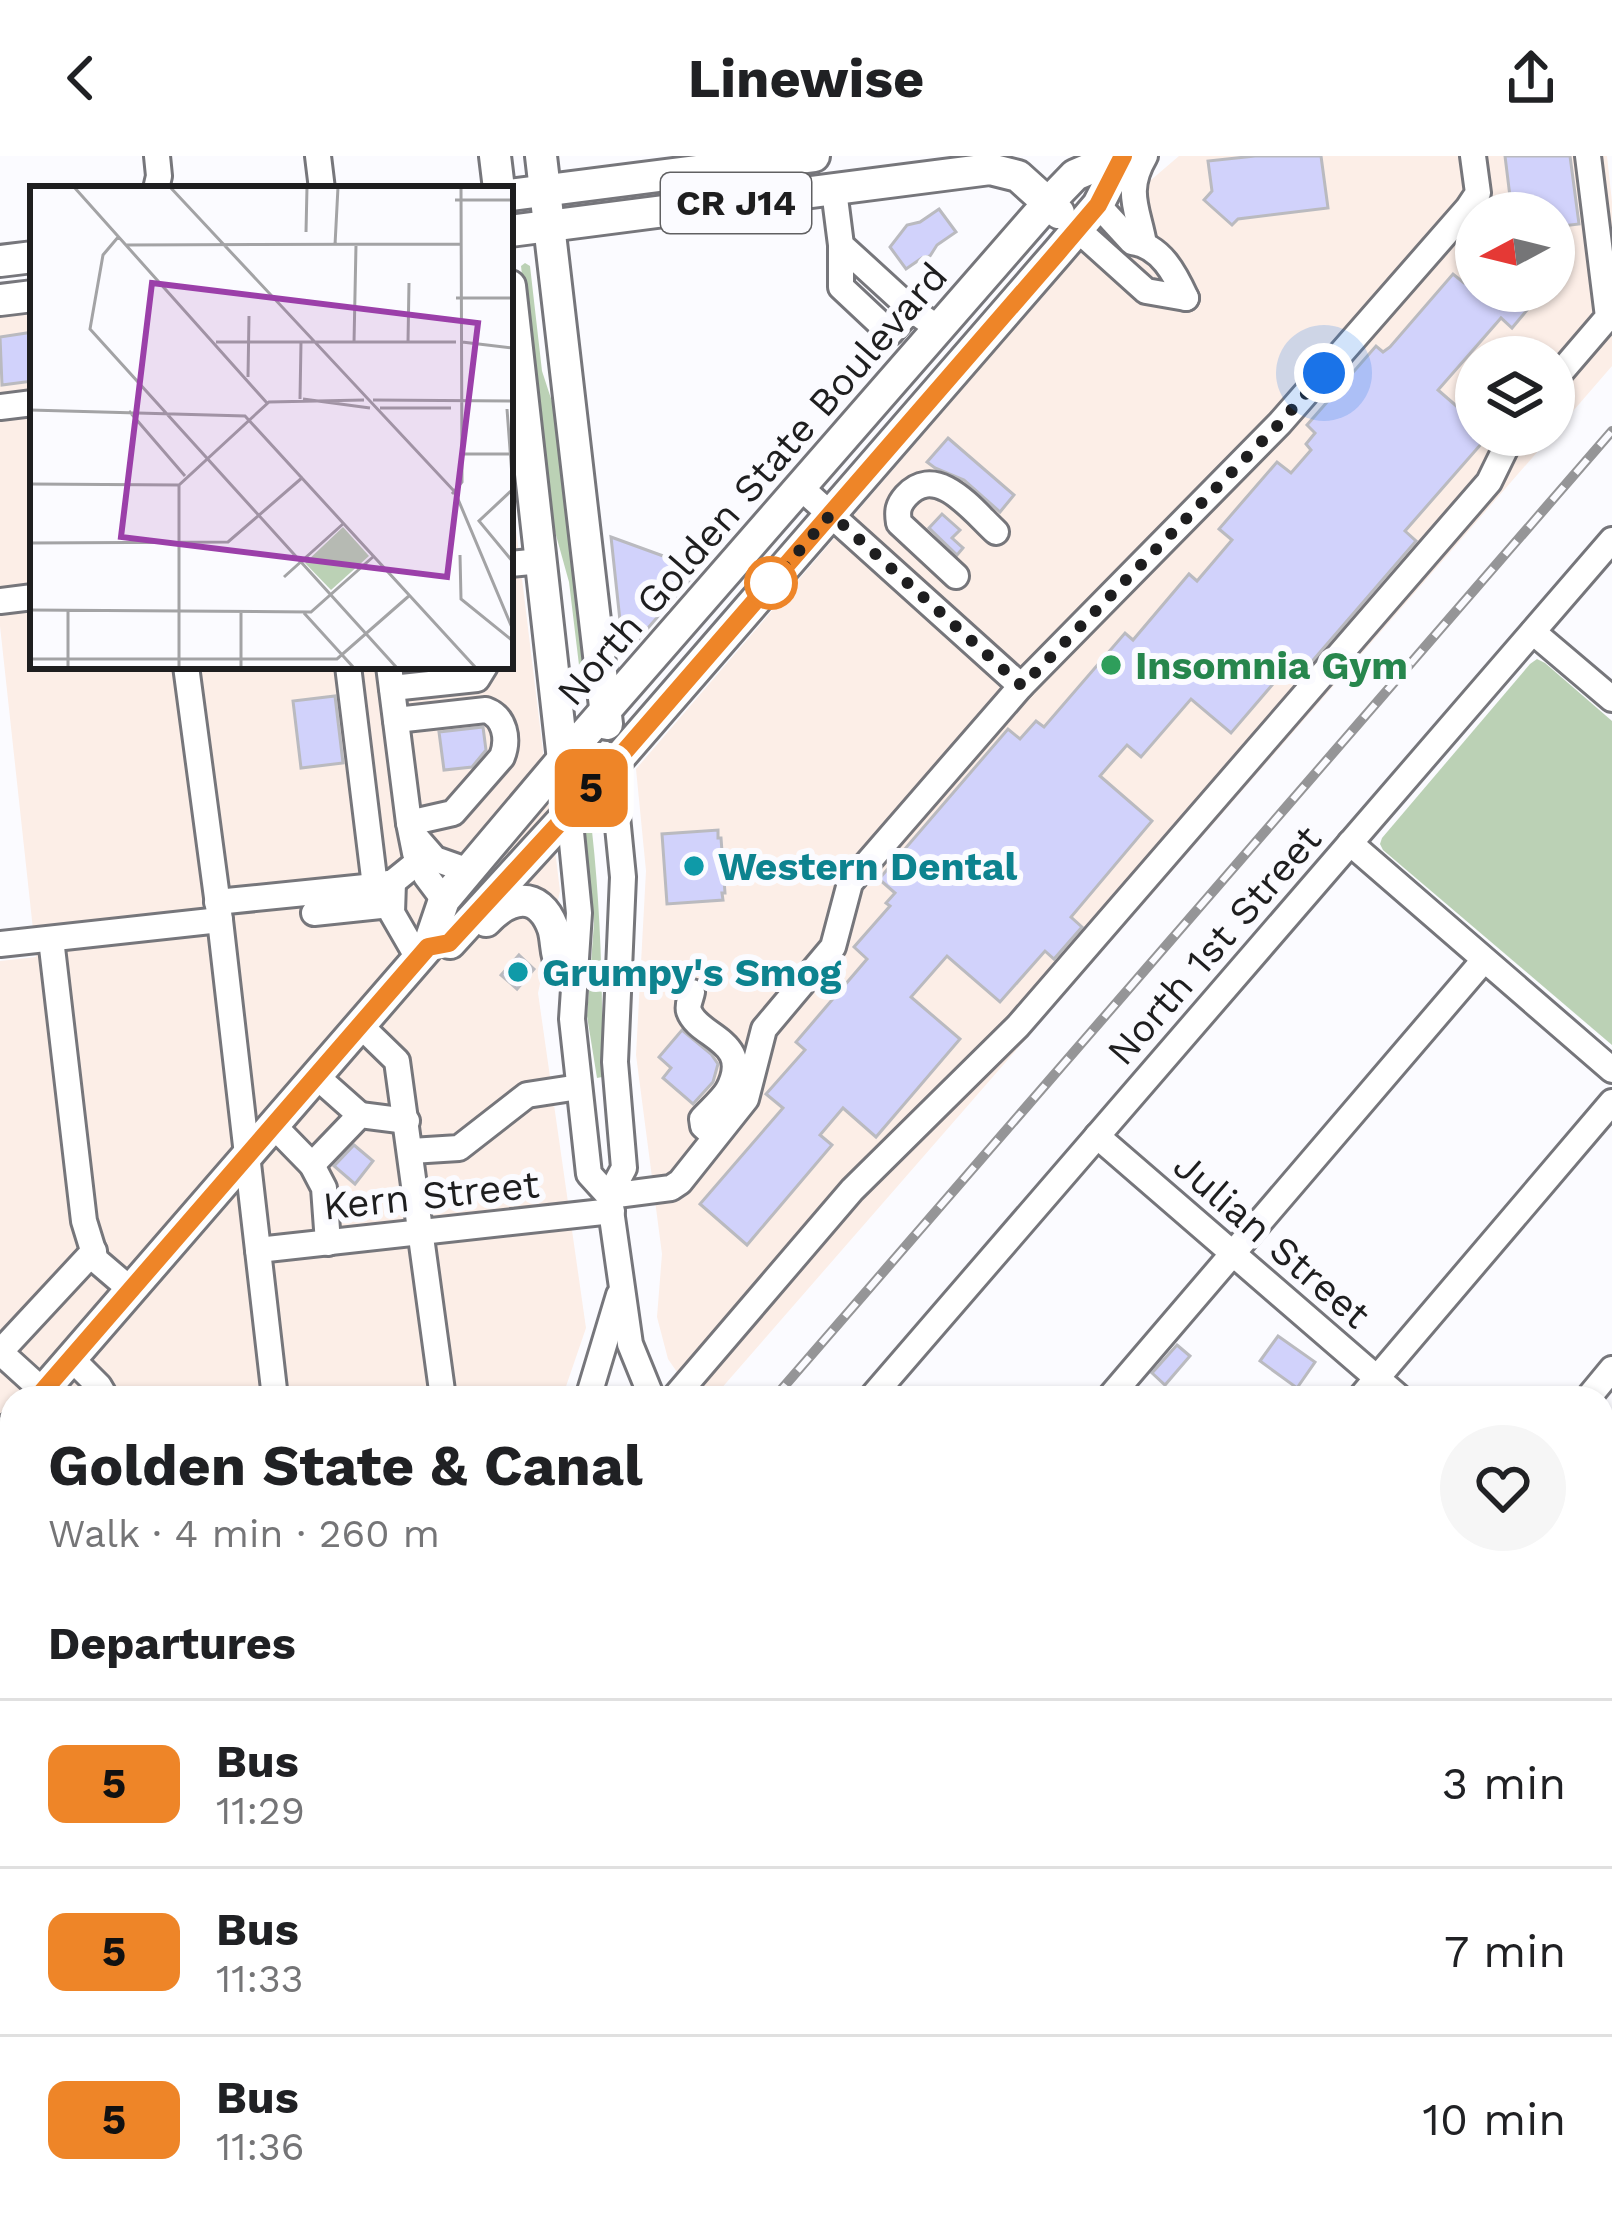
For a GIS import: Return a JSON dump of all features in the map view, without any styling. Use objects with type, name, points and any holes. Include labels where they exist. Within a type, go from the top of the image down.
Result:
[{"type":"main road","points":[[495,156],[499,186]]},
{"type":"main road","points":[[541,156],[612,766]]},
{"type":"main road","name":"CR J14","points":[[513,195],[814,156]]},
{"type":"main road","name":"North Golden State Boulevard","points":[[432,949],[444,900],[1048,203],[1067,166],[1122,156]]},
{"type":"main road","name":"North Golden State Boulevard","points":[[48,1386],[360,1025],[612,766],[1098,205],[1122,156]]},
{"type":"main road","points":[[1067,166],[1098,205]]},
{"type":"main road","name":"CR J14","points":[[513,231],[995,169],[1018,176],[1077,229]]},
{"type":"main road","points":[[0,261],[30,257]]},
{"type":"main road","points":[[0,300],[30,296]]},
{"type":"main road","points":[[892,444],[893,427],[904,402],[940,350],[939,329]]},
{"type":"main road","points":[[513,341],[525,563],[569,812]]},
{"type":"main road","points":[[432,949],[471,936],[507,902],[522,900],[542,910],[549,920],[559,963],[573,980]]},
{"type":"street","points":[[318,156],[322,186]]},
{"type":"street","points":[[1144,156],[1134,192],[1144,244]]},
{"type":"street","name":"Kern Street","points":[[257,1250],[422,1233],[611,1204],[676,1186],[746,1099],[762,1030],[833,947],[849,886],[1022,686],[1280,423],[1468,208],[1478,193],[1473,156]]},
{"type":"street","points":[[1575,355],[1608,316],[1588,156]]},
{"type":"street","points":[[834,190],[841,245],[939,329]]},
{"type":"street","points":[[1077,229],[1146,291],[1186,298],[1172,268],[1144,244],[1132,242],[1098,205]]},
{"type":"street","points":[[0,407],[30,403]]},
{"type":"street","points":[[684,1386],[852,1190],[1018,1026],[1489,482],[1502,456]]},
{"type":"street","points":[[800,487],[1022,686]]},
{"type":"street","points":[[956,576],[906,532],[917,506],[925,501],[945,505],[991,537]]},
{"type":"street","name":"North 1st Street","points":[[881,1386],[1612,540]]},
{"type":"street","points":[[0,601],[30,597]]},
{"type":"street","points":[[1533,632],[1612,699]]},
{"type":"street","points":[[186,669],[274,1386]]},
{"type":"street","points":[[349,669],[386,891],[395,920],[432,949]]},
{"type":"street","points":[[444,900],[426,876],[409,823],[391,677],[477,679],[483,669]]},
{"type":"street","points":[[396,720],[486,710],[501,720],[505,745],[502,757],[453,813],[409,823]]},
{"type":"street","points":[[612,766],[622,877],[615,1062],[624,1168],[611,1204],[630,1344],[647,1386]]},
{"type":"street","points":[[569,812],[579,914],[572,1019],[579,1087],[589,1174],[611,1204]]},
{"type":"street","points":[[409,823],[417,842],[435,859],[469,872]]},
{"type":"street","points":[[1350,843],[1612,1070]]},
{"type":"street","points":[[314,913],[386,891],[419,860]]},
{"type":"street","points":[[0,944],[218,910],[386,891]]},
{"type":"street","points":[[51,939],[84,1220],[96,1260],[131,1289]]},
{"type":"street","points":[[1119,1386],[1484,960]]},
{"type":"street","points":[[692,992],[691,1015],[727,1047],[733,1059],[727,1090],[702,1120],[715,1137]]},
{"type":"street","points":[[360,1025],[398,1061],[441,1386]]},
{"type":"street","points":[[316,1076],[360,1115],[407,1121]]},
{"type":"street","points":[[411,1151],[459,1148],[527,1095],[579,1087]]},
{"type":"street","points":[[1371,1386],[1612,1102]]},
{"type":"street","points":[[312,1165],[360,1115]]},
{"type":"street","points":[[273,1125],[312,1165],[324,1187],[328,1244]]},
{"type":"street","name":"Julian Street","points":[[1097,1136],[1387,1386]]},
{"type":"street","points":[[32,1386],[0,1352],[94,1251]]},
{"type":"street","points":[[592,1386],[621,1287]]},
{"type":"street","points":[[71,1358],[99,1386]]},
{"type":"shaded area","points":[[1179,156],[1607,156],[1612,202],[1612,366],[1575,409],[1575,336],[1455,336],[1455,456],[1534,456],[723,1386],[687,1386],[668,1359],[657,1317],[662,1254],[636,1055],[646,871],[636,769],[1116,210]]},
{"type":"shaded area","points":[[30,310],[30,669],[513,669],[513,505],[560,891],[538,993],[586,1328],[566,1386],[0,1386],[0,961],[36,957],[0,626],[0,313]]},
{"type":"green space","points":[[521,266],[530,266],[542,371],[557,417],[586,693],[569,582],[549,510]]},
{"type":"green space","points":[[1537,659],[1612,721],[1612,1045],[1380,844]]},
{"type":"green space","points":[[588,829],[592,831],[601,954],[602,1077],[597,1078],[587,1016],[594,923]]},
{"type":"building","points":[[1321,156],[1328,208],[1238,219],[1232,225],[1204,200],[1212,191],[1208,161]]},
{"type":"building","points":[[1505,156],[1570,156],[1575,192],[1509,192]]},
{"type":"building","points":[[939,209],[956,232],[930,256],[906,269],[890,247],[907,225]]},
{"type":"building","points":[[1453,274],[1455,312],[1525,312],[1512,328],[1501,318],[1485,336],[1455,336],[1455,371],[1438,390],[1455,405],[1455,456],[1471,456],[1405,531],[1416,541],[1302,673],[1291,663],[1231,733],[1191,699],[1141,757],[1127,745],[1100,776],[1152,821],[1071,917],[1082,927],[1054,959],[1045,951],[1000,1002],[947,956],[911,997],[960,1039],[876,1137],[843,1108],[820,1135],[832,1145],[747,1245],[700,1204],[783,1108],[766,1094],[805,1050],[796,1042],[867,959],[854,947],[890,906],[886,903],[895,893],[879,879],[1008,729],[1020,739],[1036,721],[1044,727],[1125,633],[1133,640],[1189,574],[1197,581],[1232,540],[1219,529],[1277,462],[1291,473],[1311,450],[1306,444],[1315,433],[1307,425],[1376,346],[1383,352],[1390,347]]},
{"type":"building","points":[[30,332],[30,381],[2,385],[0,337]]},
{"type":"building","points":[[948,438],[1014,495],[1000,512],[964,480],[927,462]]},
{"type":"building","points":[[942,514],[960,530],[952,538],[963,548],[957,555],[929,528]]},
{"type":"building","points":[[611,537],[699,569],[636,642],[621,630]]},
{"type":"building","points":[[335,696],[343,763],[301,768],[293,701]]},
{"type":"building","points":[[483,727],[486,750],[472,767],[444,770],[439,732]]},
{"type":"building","name":"Western Dental","points":[[718,830],[723,900],[667,904],[662,834]]},
{"type":"building","name":"Grumpy's Smog","points":[[519,955],[534,969],[517,989],[501,975]]},
{"type":"building","points":[[682,1030],[718,1064],[713,1082],[693,1104],[663,1078],[671,1068],[659,1057]]},
{"type":"building","points":[[354,1145],[373,1161],[355,1184],[334,1166]]},
{"type":"building","points":[[1278,1336],[1315,1362],[1294,1386],[1260,1361]]},
{"type":"building","points":[[1177,1345],[1190,1356],[1165,1385],[1152,1373]]},
{"type":"railway","points":[[784,1386],[1612,431]]},
{"type":"bus line","name":"5","points":[[47,1386],[428,947],[449,943],[612,766],[1098,205],[1123,156]]},
{"type":"place","name":"Insomnia Gym","points":[[1111,665]]},
{"type":"place","name":"Western Dental","points":[[694,866]]},
{"type":"place","name":"Grumpy's Smog","points":[[518,972]]},
{"type":"route","points":[[771,583],[831,514],[1022,686],[1324,373]]}]
